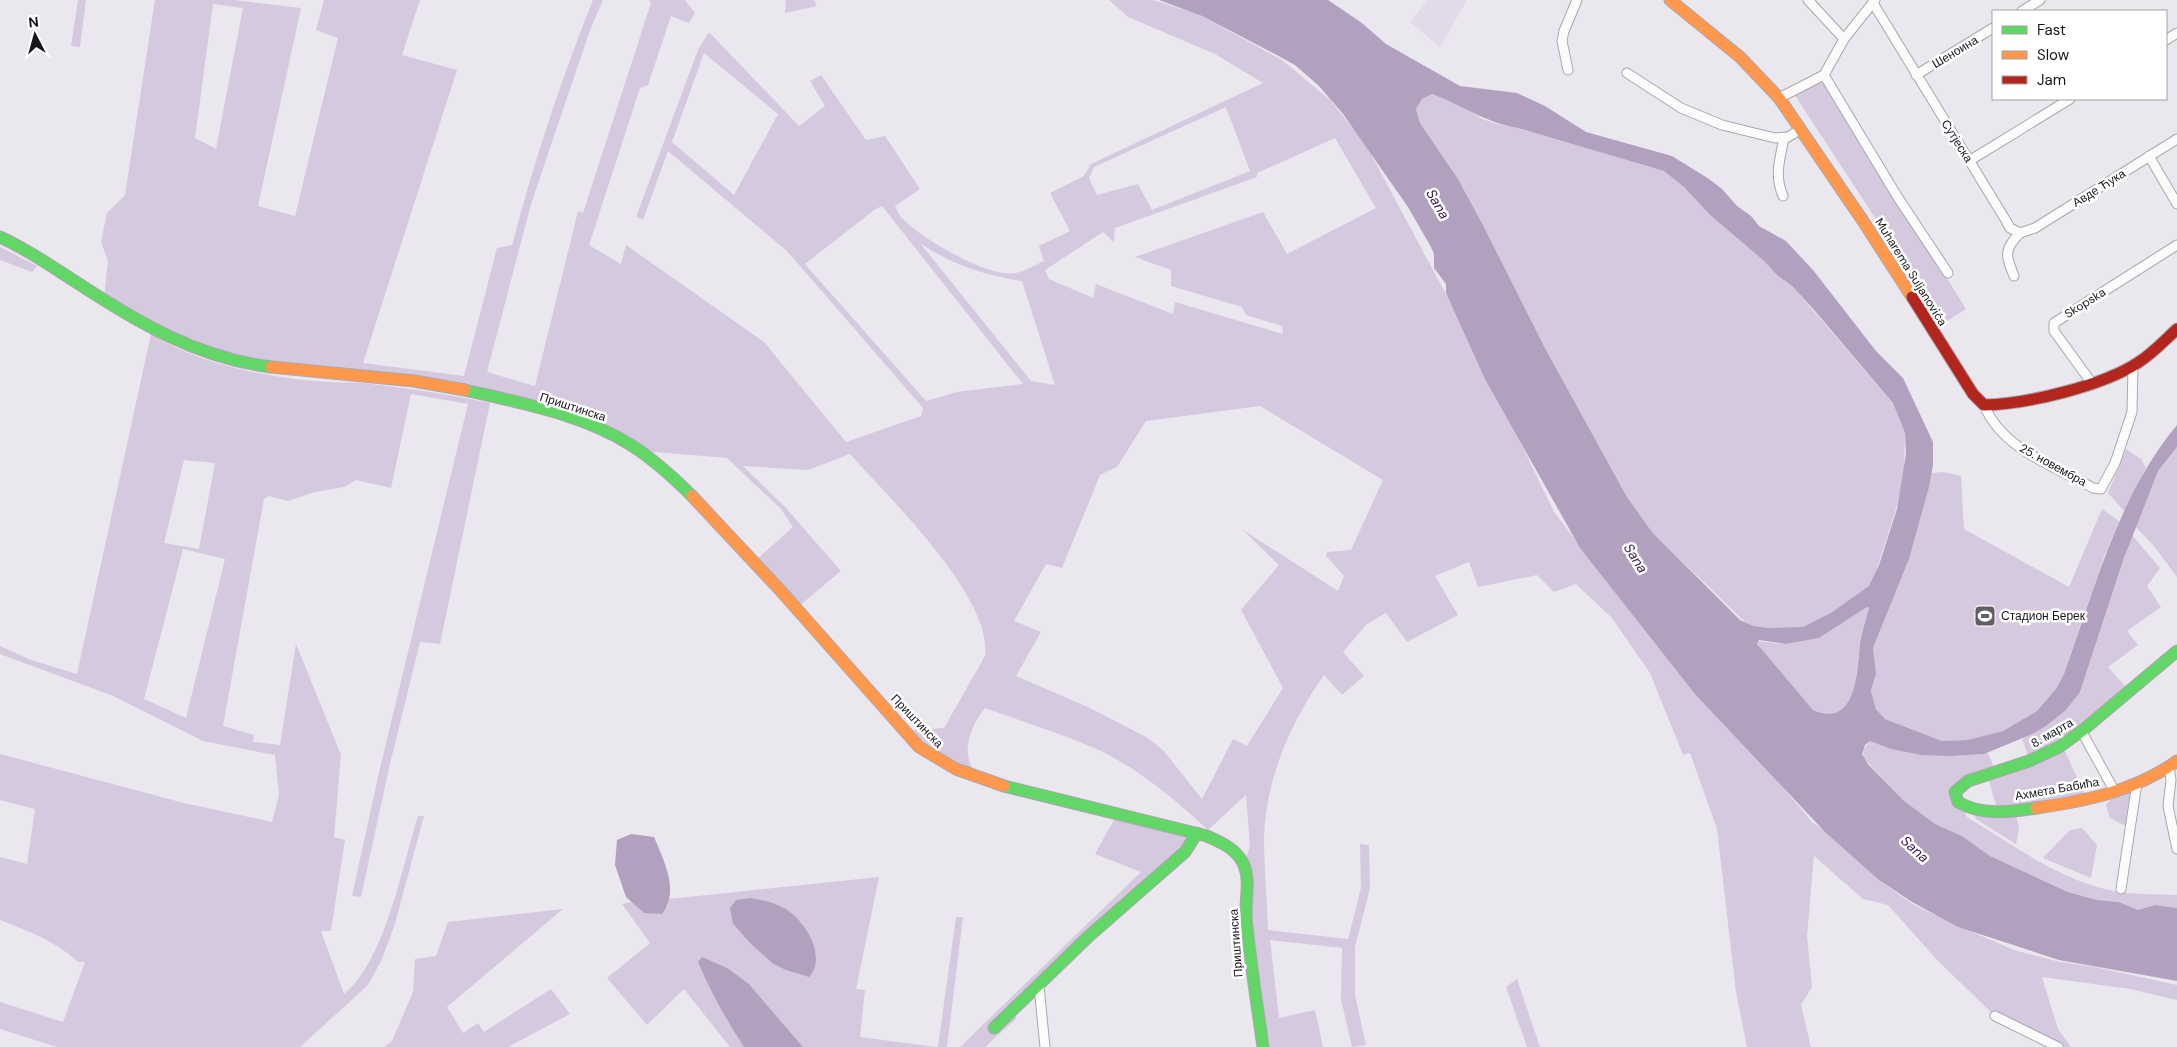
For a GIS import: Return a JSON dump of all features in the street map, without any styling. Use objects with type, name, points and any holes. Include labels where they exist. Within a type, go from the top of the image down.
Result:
[{"type":"street","points":[[1568,70],[1562,41],[1564,31],[1577,0]]},
{"type":"street","name":"Muharema Suljanovića","points":[[1670,0],[1740,57],[1779,98],[1973,394],[1984,405]]},
{"type":"street","points":[[1808,0],[1844,39]]},
{"type":"street","points":[[2024,10],[2040,0]]},
{"type":"street","points":[[1779,98],[1824,75],[1844,39],[1874,1]]},
{"type":"street","name":"Сутјеска","points":[[1874,1],[1916,75],[2010,228],[2020,233]]},
{"type":"street","name":"Шеноина","points":[[1916,75],[1992,29]]},
{"type":"street","points":[[1627,73],[1700,118],[1746,132],[1784,138],[1801,129]]},
{"type":"street","points":[[1824,75],[1897,196],[1948,273]]},
{"type":"street","points":[[1969,161],[2068,100]]},
{"type":"street","points":[[1783,196],[1777,178],[1784,138]]},
{"type":"street","name":"Авде Ћука","points":[[2020,233],[2035,228],[2177,139]]},
{"type":"street","points":[[2149,156],[2177,204]]},
{"type":"street","points":[[2014,276],[2007,257],[2007,250],[2020,233]]},
{"type":"street","name":"Приштинска","points":[[0,237],[31,253],[118,308],[174,340],[203,353],[236,362],[407,381],[481,394],[586,423],[615,436],[641,452],[715,521],[775,585],[919,747],[934,758],[962,773],[996,784],[1197,833],[1230,847],[1237,853],[1244,865],[1247,882],[1246,914],[1250,966],[1263,1047]]},
{"type":"street","name":"Skopska","points":[[2091,382],[2054,331],[2054,323],[2177,245]]},
{"type":"street","points":[[1984,405],[2002,404],[2053,393],[2091,382],[2133,366],[2177,329]]},
{"type":"street","name":"25. новембра","points":[[1984,405],[2000,432],[2018,447],[2093,488],[2101,489],[2115,462],[2132,412],[2133,366]]},
{"type":"street","name":"8. марта","points":[[1981,812],[1965,809],[1956,800],[1956,791],[1962,784],[2050,752],[2082,732],[2177,651]]},
{"type":"street","points":[[2082,732],[2115,792]]},
{"type":"street","name":"Ахмета Бабића","points":[[1981,812],[2016,811],[2115,792],[2173,764]]},
{"type":"street","name":"Ахмета Бабића","points":[[2173,764],[2168,806],[2177,849]]},
{"type":"street","points":[[2121,889],[2137,783]]},
{"type":"street","points":[[994,1028],[1120,908],[1185,852],[1197,833]]},
{"type":"street","points":[[1039,986],[1045,1047]]},
{"type":"street","points":[[1995,1016],[2058,1047]]},
{"type":"shaded area","points":[[78,0],[86,0],[80,47],[71,46]]},
{"type":"shaded area","points":[[155,0],[234,0],[301,8],[258,206],[295,216],[338,38],[316,30],[324,0],[420,0],[402,55],[457,70],[363,363],[464,376],[497,248],[512,245],[529,183],[570,60],[593,0],[603,0],[590,30],[531,204],[487,372],[535,386],[578,211],[583,213],[651,3],[649,0],[685,0],[695,13],[689,23],[671,16],[648,85],[640,88],[589,245],[621,264],[626,245],[764,342],[846,442],[921,416],[923,408],[787,251],[668,151],[643,220],[636,217],[698,50],[709,32],[799,126],[825,106],[810,81],[821,75],[866,140],[885,136],[920,189],[895,206],[902,218],[924,236],[973,264],[989,270],[1016,273],[1044,261],[1039,246],[1070,231],[1050,193],[1084,176],[1091,164],[1263,83],[1215,54],[1128,17],[1109,0],[1153,0],[1198,14],[1282,60],[1330,100],[1366,145],[1477,352],[1554,512],[1599,570],[1813,823],[1867,855],[1880,881],[1914,905],[2014,950],[2060,962],[2095,967],[2177,985],[2177,1000],[2130,989],[2042,977],[2058,1029],[2071,1047],[2063,1047],[1996,1017],[1937,960],[1888,905],[1863,899],[1814,856],[1807,936],[1812,987],[1801,1005],[1811,1047],[1747,1047],[1736,992],[1717,829],[1690,753],[1683,755],[1650,673],[1612,618],[1576,584],[1554,592],[1537,575],[1478,587],[1469,562],[1435,576],[1458,615],[1407,642],[1386,613],[1367,624],[1343,652],[1364,676],[1342,695],[1324,675],[1301,712],[1282,752],[1269,794],[1264,838],[1268,930],[1348,939],[1361,888],[1360,844],[1369,845],[1370,888],[1355,947],[1355,995],[1366,1045],[1352,1047],[1341,999],[1342,948],[1270,940],[1279,1018],[1315,1010],[1323,1047],[1266,1047],[1253,958],[1251,903],[1246,858],[1250,847],[1246,795],[1208,830],[1158,787],[1116,759],[1073,739],[985,708],[971,732],[968,746],[970,762],[979,777],[944,763],[909,730],[944,728],[985,656],[983,632],[973,606],[956,577],[912,521],[850,454],[808,470],[743,466],[785,507],[841,571],[799,606],[755,561],[793,527],[781,509],[727,458],[643,451],[629,442],[469,389],[210,354],[104,298],[108,261],[101,242],[107,213],[125,195]],"holes":[[[213,4],[243,8],[216,149],[195,138]],[[704,53],[778,114],[734,195],[672,142]],[[1226,107],[1250,171],[1152,210],[1138,184],[1097,195],[1089,178],[1094,167]],[[1335,138],[1376,208],[1287,254],[1263,212],[1135,257],[1171,270],[1171,286],[1242,307],[1246,315],[1282,326],[1283,334],[1175,302],[1173,314],[1096,284],[1093,298],[1049,279],[1045,270],[1103,232],[1114,242],[1115,228],[1257,177],[1257,173]],[[882,206],[1023,384],[957,392],[926,401],[805,264],[874,210]],[[920,243],[932,251],[969,268],[995,276],[1022,281],[1055,385],[1031,381]],[[1260,406],[1383,480],[1351,550],[1327,552],[1326,556],[1344,576],[1338,591],[1243,530],[1279,565],[1241,610],[1283,688],[1247,746],[1233,739],[1202,799],[1163,750],[1148,738],[1090,708],[1016,676],[1041,632],[1014,621],[1046,564],[1062,568],[1100,475],[1117,467],[1146,421]]]},
{"type":"shaded area","points":[[786,0],[814,0],[817,6],[785,13]]},
{"type":"shaded area","points":[[1428,0],[1467,0],[1440,47],[1410,22]]},
{"type":"shaded area","points":[[1826,82],[1966,309],[1944,323],[1794,94],[1809,86]]},
{"type":"shaded area","points":[[1431,94],[1461,105],[1482,119],[1664,171],[1684,187],[1709,214],[1764,261],[1777,275],[1792,286],[1893,403],[1905,433],[1904,473],[1896,509],[1871,587],[1826,628],[1764,632],[1746,623],[1652,532],[1627,497],[1546,350],[1458,179],[1420,123],[1416,109],[1422,99]]},
{"type":"shaded area","points":[[0,247],[37,266],[32,272],[0,260]]},
{"type":"shaded area","points":[[151,334],[169,344],[210,361],[253,372],[296,379],[395,387],[490,403],[440,644],[420,642],[389,768],[361,897],[352,896],[380,768],[468,404],[411,394],[391,488],[356,480],[344,487],[315,492],[288,501],[269,496],[264,499],[223,726],[254,735],[253,742],[280,745],[296,644],[341,755],[334,837],[345,840],[331,931],[321,931],[344,994],[358,979],[371,959],[381,937],[418,816],[424,816],[394,927],[381,961],[368,985],[300,1047],[57,1047],[0,1029],[0,1002],[63,1022],[85,962],[78,962],[51,942],[0,920],[0,857],[27,864],[35,809],[0,800],[0,754],[184,803],[272,822],[279,795],[275,755],[203,741],[113,696],[0,654],[0,646],[31,660],[77,674]],"holes":[[[184,460],[215,463],[199,549],[164,543]],[[183,549],[225,559],[186,718],[144,699]]]},
{"type":"shaded area","points":[[2177,447],[2177,577],[2153,545],[2135,526],[2158,471]]},
{"type":"shaded area","points":[[2126,449],[2141,459],[2146,468],[2124,511],[2108,493]]},
{"type":"shaded area","points":[[1943,472],[1961,476],[1964,529],[2069,587],[2102,509],[2119,521],[2104,557],[2064,674],[2056,689],[2037,711],[2003,731],[1967,740],[1942,741],[1885,719],[1876,709],[1871,691],[1875,680],[1873,648],[1909,559],[1931,473]]},
{"type":"shaded area","points":[[2132,535],[2160,568],[2147,586],[2161,607],[2127,631],[2138,645],[2108,667],[2127,688],[2075,734],[2029,759],[2022,739],[2043,728],[2080,692]]},
{"type":"shaded area","points":[[1867,607],[1869,608],[1860,642],[1855,681],[1847,704],[1839,711],[1828,714],[1813,710],[1760,650],[1757,641],[1786,644],[1819,638]]},
{"type":"shaded area","points":[[1870,741],[1914,753],[1958,755],[1988,753],[1995,770],[1959,782],[1963,810],[1967,817],[2035,859],[2071,877],[2090,885],[2117,892],[2177,895],[2177,908],[2155,905],[2138,910],[2119,902],[2097,900],[2068,892],[1990,856],[1962,836],[1935,824],[1903,800],[1864,758],[1863,750]]},
{"type":"shaded area","points":[[2064,749],[2085,795],[1997,809],[1988,778]]},
{"type":"shaded area","points":[[2132,789],[2128,827],[2110,818],[2106,805],[2114,795]]},
{"type":"shaded area","points":[[1976,813],[2016,814],[2019,829],[2016,844],[1976,819],[1974,815]]},
{"type":"shaded area","points":[[1115,818],[1184,836],[1189,838],[1190,842],[1010,1010],[1017,1018],[985,1047],[960,1047],[1141,872],[1095,854]]},
{"type":"shaded area","points":[[2082,828],[2097,845],[2091,878],[2043,858],[2070,830]]},
{"type":"shaded area","points":[[879,877],[856,989],[865,990],[860,1037],[936,1047],[803,1047],[749,984],[727,1020],[744,1047],[730,1047],[684,989],[647,1025],[607,978],[650,943],[622,904],[632,902],[644,913],[668,906],[669,899]],"holes":[[[801,921],[813,943],[816,956],[772,963],[733,924]]]},
{"type":"shaded area","points":[[563,909],[447,1007],[463,1033],[478,1023],[484,1032],[551,989],[570,1014],[508,1047],[384,1047],[392,1041],[413,992],[415,959],[436,956],[448,922]]},
{"type":"shaded area","points":[[956,917],[963,917],[947,1047],[938,1047]]},
{"type":"shaded area","points":[[1517,979],[1540,1047],[1527,1047],[1506,987]]},
{"type":"water","name":"Sana","points":[[1159,0],[1328,0],[1362,23],[1386,44],[1460,86],[1517,93],[1545,106],[1586,132],[1672,156],[1722,189],[1759,226],[1786,241],[1813,270],[1876,351],[1903,378],[1933,442],[1933,465],[1929,487],[1909,559],[1873,648],[1876,674],[1871,691],[1876,709],[1885,719],[1942,741],[1967,740],[2003,731],[2037,711],[2056,689],[2064,674],[2098,576],[2123,512],[2156,453],[2177,425],[2177,447],[2158,471],[2124,558],[2080,692],[2065,711],[2043,728],[2030,735],[1984,754],[1922,755],[1891,749],[1870,741],[1865,745],[1862,754],[1868,764],[1903,800],[1935,824],[1962,836],[1990,856],[2068,892],[2097,900],[2119,902],[2138,910],[2155,905],[2177,908],[2177,981],[2059,960],[1958,927],[1912,902],[1879,880],[1825,832],[1695,694],[1580,548],[1485,379],[1446,293],[1446,284],[1434,268],[1434,254],[1431,247],[1408,207],[1343,114],[1319,86],[1295,65],[1202,16]],"holes":[[[1432,94],[1506,126],[1664,171],[1684,187],[1709,214],[1764,261],[1777,275],[1792,286],[1815,311],[1893,403],[1905,433],[1906,454],[1897,509],[1879,565],[1869,586],[1831,613],[1803,627],[1767,628],[1753,626],[1740,620],[1652,532],[1627,497],[1546,350],[1458,179],[1420,123],[1416,109],[1422,99]],[[1867,607],[1869,608],[1861,639],[1858,668],[1852,694],[1846,705],[1838,711],[1828,714],[1813,710],[1757,644],[1759,640],[1786,644],[1819,638]]]},
{"type":"water","points":[[631,834],[654,837],[666,866],[669,876],[670,896],[662,914],[644,913],[626,897],[615,865],[617,840]]},
{"type":"water","points":[[750,898],[763,900],[784,908],[792,913],[806,929],[815,949],[816,959],[809,977],[786,970],[772,963],[733,924],[730,908],[736,900]]},
{"type":"water","points":[[702,957],[727,968],[749,984],[803,1047],[744,1047],[725,1016],[703,973],[698,962]]},
{"type":"traffic: fast","points":[[0,237],[39,258],[122,311],[169,336],[218,356],[271,367]]},
{"type":"traffic: fast","points":[[465,390],[572,417],[612,434],[647,456],[692,496]]},
{"type":"traffic: fast","points":[[2036,808],[2006,812],[1986,811],[1958,802],[1955,792],[1968,781],[2029,761],[2059,747],[2083,730],[2177,651]]},
{"type":"traffic: fast","points":[[1004,786],[1207,836],[1228,846],[1236,853],[1243,863],[1247,876],[1246,917],[1263,1047]]},
{"type":"traffic: fast","points":[[994,1028],[1089,936],[1185,852],[1197,833]]},
{"type":"traffic: slow","points":[[1670,0],[1740,57],[1779,98],[1912,297]]},
{"type":"traffic: slow","points":[[271,367],[414,381],[465,390]]},
{"type":"traffic: slow","points":[[692,496],[780,590],[919,747],[956,769],[1004,786]]},
{"type":"traffic: slow","points":[[2036,808],[2110,793],[2144,780],[2177,761]]},
{"type":"traffic: jam","points":[[1912,297],[1973,394],[1984,405],[2042,397],[2106,379],[2139,362],[2154,351],[2177,329]]},
{"type":"place","name":"Стадион Берек","points":[[1985,616]]}]
